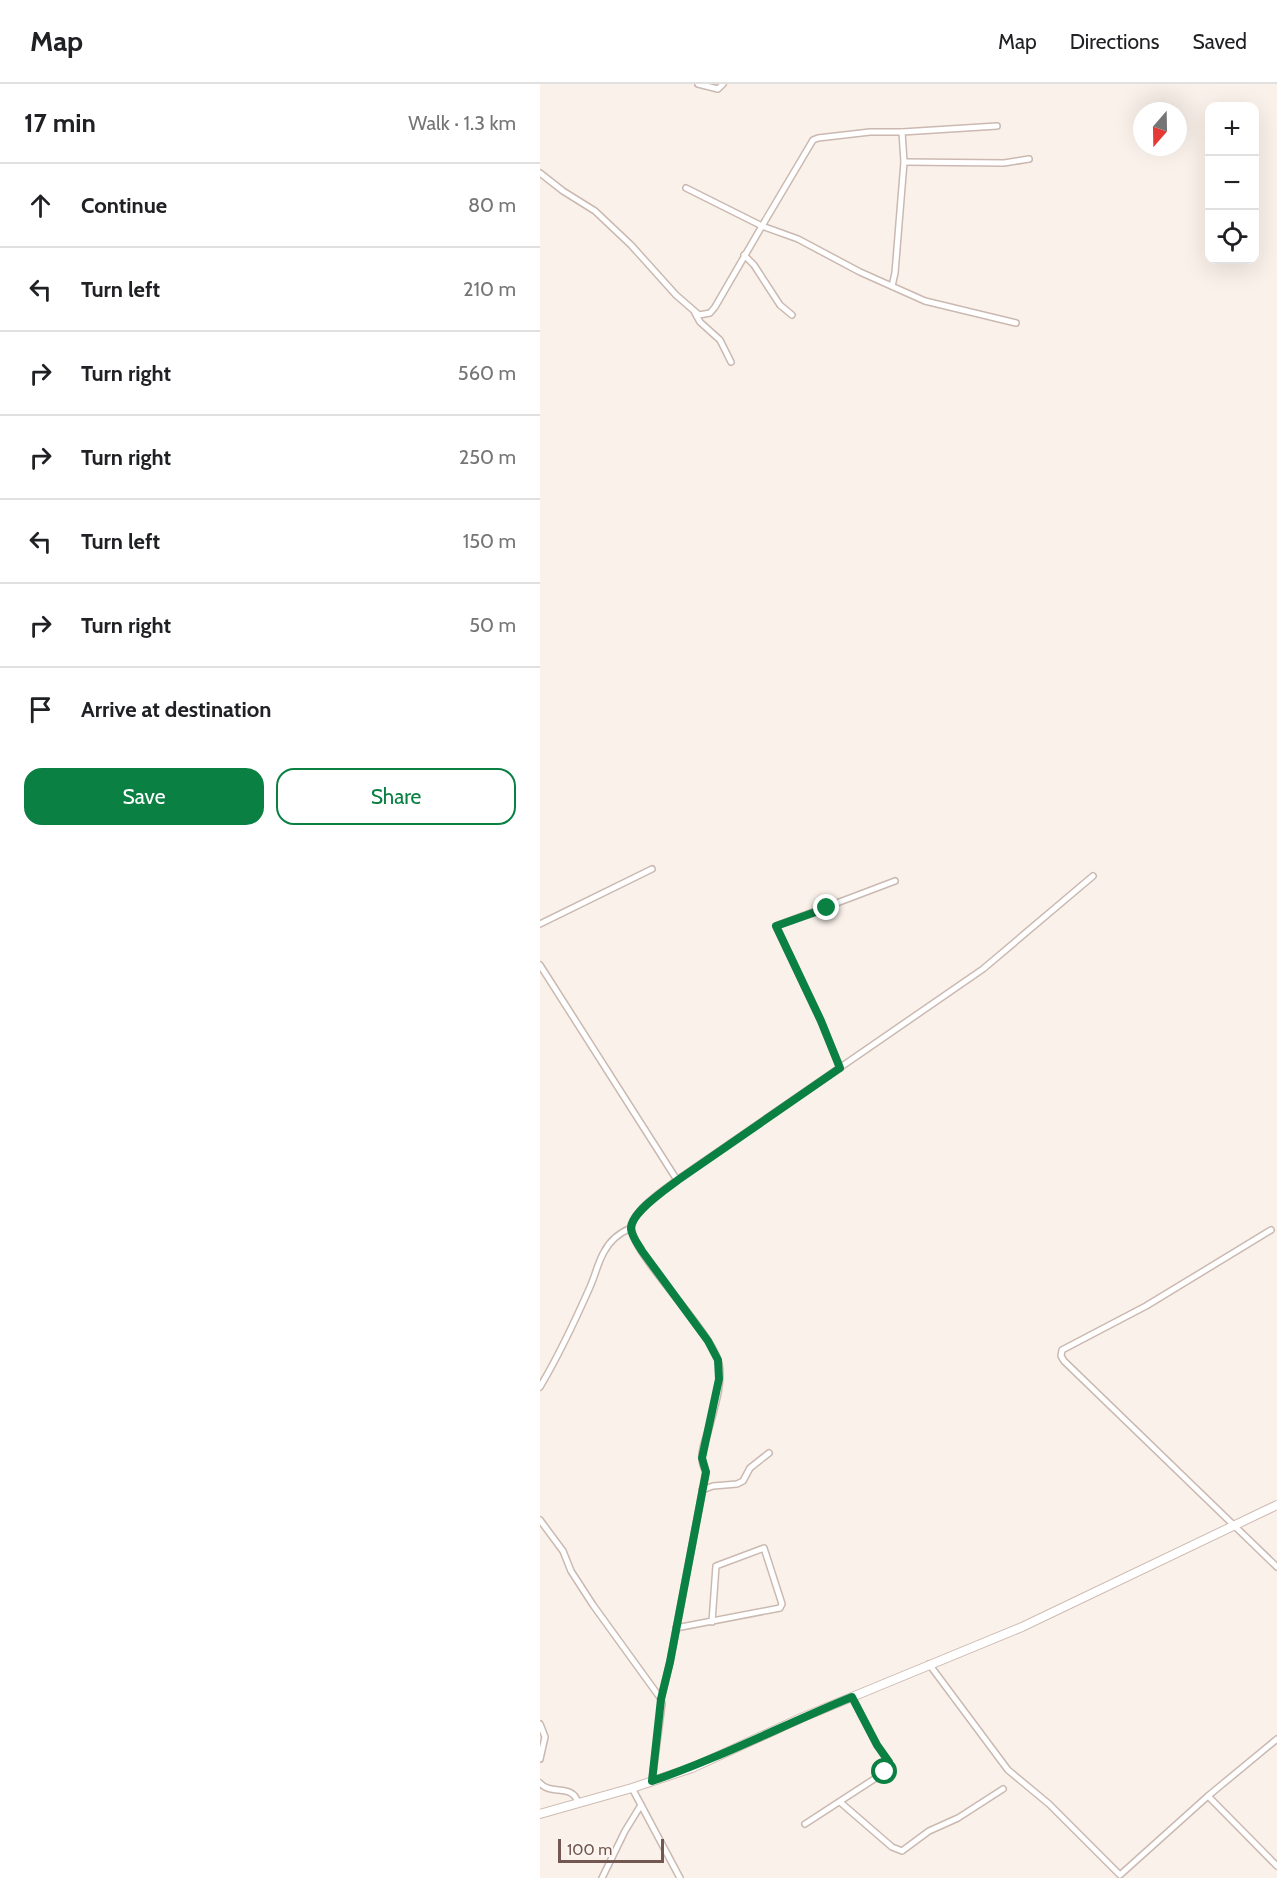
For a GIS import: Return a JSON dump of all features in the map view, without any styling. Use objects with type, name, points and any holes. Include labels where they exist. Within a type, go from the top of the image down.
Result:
[{"type":"street","points":[[698,84],[718,89],[723,84]]},
{"type":"street","points":[[695,313],[704,315],[715,307],[813,140],[824,136],[870,132],[998,126]]},
{"type":"street","points":[[892,286],[904,162],[902,132]]},
{"type":"street","points":[[904,162],[1004,163],[1029,159]]},
{"type":"street","points":[[540,173],[595,211],[631,245],[695,313],[707,329],[720,340],[731,362]]},
{"type":"street","points":[[686,188],[762,226],[798,239],[860,272],[925,301],[1016,323]]},
{"type":"street","points":[[744,255],[754,265],[780,305],[792,315]]},
{"type":"street","points":[[540,924],[652,869]]},
{"type":"street","points":[[652,1781],[661,1699],[706,1472],[702,1458],[719,1379],[718,1360],[708,1341],[633,1236],[631,1228],[636,1216],[654,1198],[678,1180],[983,969],[1093,876]]},
{"type":"street","points":[[840,1068],[821,1021],[776,926],[895,881]]},
{"type":"street","points":[[540,965],[678,1180]]},
{"type":"street","points":[[540,1387],[552,1368],[604,1252],[617,1234],[631,1228]]},
{"type":"street","points":[[1271,1230],[1146,1306],[1062,1350],[1061,1356],[1277,1568]]},
{"type":"street","points":[[702,1490],[743,1481],[750,1468],[769,1453]]},
{"type":"street","points":[[540,1814],[692,1768],[801,1718],[1022,1627],[1277,1505]]},
{"type":"street","points":[[540,1520],[563,1551],[571,1571],[593,1605],[661,1699]]},
{"type":"street","points":[[676,1628],[712,1622],[781,1607],[764,1548],[716,1566],[712,1622]]},
{"type":"street","points":[[929,1664],[1008,1770],[1049,1804],[1122,1876],[1208,1796],[1277,1739]]},
{"type":"street","points":[[805,1824],[885,1772],[889,1762],[877,1745],[852,1697]]},
{"type":"street","points":[[540,1724],[545,1737],[540,1759]]},
{"type":"street","points":[[540,1783],[546,1788],[573,1793],[578,1803]]},
{"type":"street","points":[[632,1788],[680,1878]]},
{"type":"street","points":[[840,1802],[892,1847],[902,1851],[929,1831],[958,1818],[1003,1789]]},
{"type":"street","points":[[1208,1796],[1277,1866]]},
{"type":"street","points":[[602,1878],[625,1831],[641,1805]]},
{"type":"route","points":[[827,908],[776,926],[821,1021],[840,1068],[654,1198],[636,1216],[631,1228],[642,1251],[708,1341],[718,1360],[720,1370],[703,1449],[702,1462],[706,1472],[661,1699],[652,1781],[692,1768],[852,1697],[877,1745],[889,1762],[885,1772]]}]
